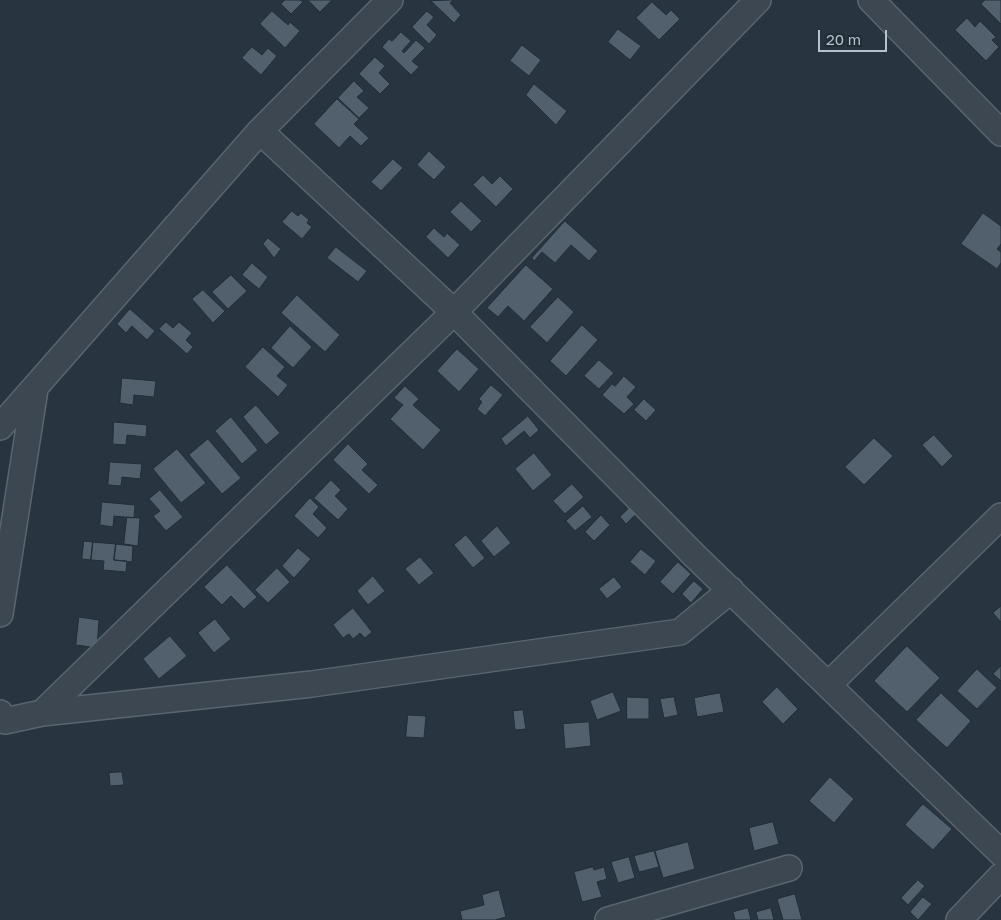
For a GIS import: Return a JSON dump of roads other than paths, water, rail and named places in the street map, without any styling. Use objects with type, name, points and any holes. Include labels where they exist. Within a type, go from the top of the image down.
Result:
[{"type":"street","points":[[0,427],[260,131],[390,0]]},
{"type":"street","points":[[42,713],[454,312],[758,0]]},
{"type":"street","points":[[871,0],[1001,133]]},
{"type":"street","points":[[260,131],[454,312],[730,590],[1001,853]]},
{"type":"street","points":[[0,614],[35,389]]},
{"type":"street","points":[[828,685],[1001,516]]},
{"type":"street","points":[[0,714],[5,721],[42,713],[312,684],[680,632],[730,590]]},
{"type":"street","points":[[608,920],[789,868]]},
{"type":"street","points":[[959,920],[1001,876]]}]
